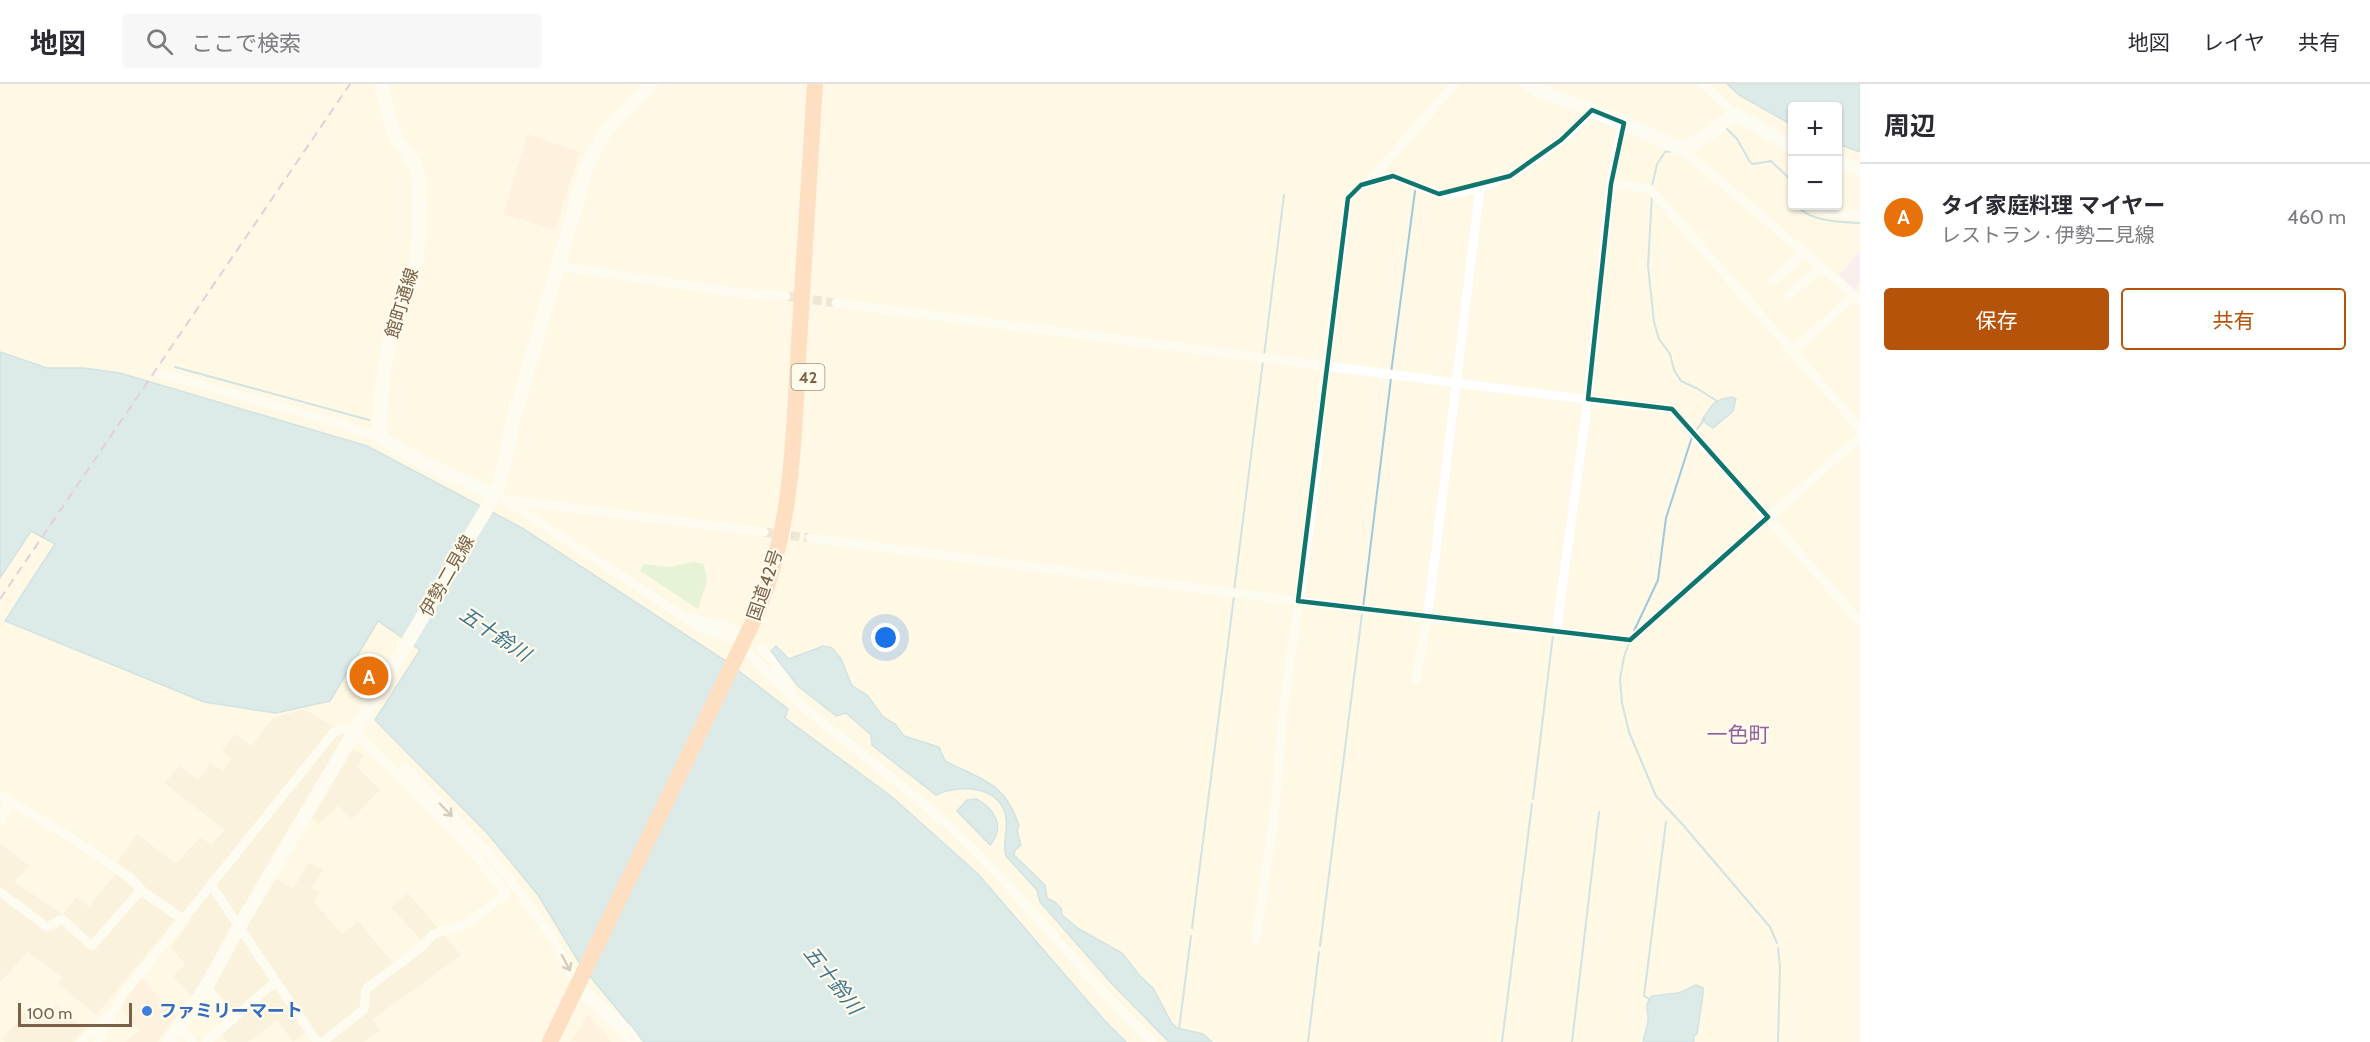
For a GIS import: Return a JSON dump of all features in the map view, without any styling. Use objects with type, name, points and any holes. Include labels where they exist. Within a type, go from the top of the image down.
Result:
[{"type":"highway","name":"国道42号","points":[[562,1042],[584,985],[745,650],[779,550],[790,489],[815,84]]},
{"type":"highway","name":"国道42号","points":[[745,650],[763,626],[783,575],[798,509],[826,84]]},
{"type":"highway","name":"国道42号","points":[[550,1042],[584,985]]},
{"type":"main road","name":"館町通線","points":[[381,84],[393,130],[398,141],[414,162],[418,174],[419,193],[415,272],[398,310],[391,334],[382,386],[379,431],[381,438]]},
{"type":"main road","name":"伊勢二見線","points":[[169,1042],[206,987],[239,927],[401,654],[496,500],[513,422],[591,155],[608,129],[652,84]]},
{"type":"main road","points":[[1528,84],[1682,149],[1717,129],[1735,114],[1788,144]]},
{"type":"main road","points":[[1842,164],[1860,170]]},
{"type":"main road","points":[[381,438],[421,461],[469,482],[496,500]]},
{"type":"main road","points":[[584,985],[634,1042]]},
{"type":"street","points":[[1370,182],[1371,178],[1455,84]]},
{"type":"street","points":[[1703,84],[1735,114]]},
{"type":"street","points":[[1256,940],[1275,809],[1283,712],[1310,526],[1318,455],[1320,409],[1348,198],[1353,189],[1370,182],[1397,177],[1439,194],[1480,187],[1510,176],[1580,125],[1592,110]]},
{"type":"street","points":[[1556,633],[1588,399],[1611,184],[1624,123]]},
{"type":"street","points":[[1682,149],[1857,297],[1792,351]]},
{"type":"street","points":[[1611,184],[1650,189],[1860,428]]},
{"type":"street","points":[[1416,679],[1427,618],[1480,187]]},
{"type":"street","points":[[1821,210],[1860,215]]},
{"type":"street","points":[[1773,281],[1804,253]]},
{"type":"street","points":[[557,266],[732,292],[786,296]]},
{"type":"street","points":[[1789,295],[1821,267]]},
{"type":"street","points":[[836,303],[1672,409],[1860,622]]},
{"type":"street","points":[[162,374],[335,422],[381,438]]},
{"type":"street","points":[[810,538],[1427,618],[1630,640],[1860,437]]},
{"type":"street","points":[[496,500],[696,625],[745,650],[777,683],[939,816],[981,856],[1119,1010],[1152,1042]]},
{"type":"street","points":[[496,500],[764,532]]},
{"type":"street","points":[[98,1042],[112,1013],[128,988],[334,732],[344,729],[355,733],[402,771],[489,854],[552,937],[584,985]]},
{"type":"street","points":[[323,1042],[364,1009],[366,989],[419,949],[434,934],[468,923],[506,894],[474,853],[402,771]]},
{"type":"street","points":[[0,795],[129,877],[141,890],[184,920]]},
{"type":"street","points":[[0,821],[10,800]]},
{"type":"street","points":[[211,885],[317,1042]]},
{"type":"street","points":[[0,892],[47,927],[63,920],[92,946],[141,890]]},
{"type":"street","points":[[206,1042],[276,981]]},
{"type":"street","points":[[206,987],[233,1018]]},
{"type":"street","points":[[81,1042],[112,1013]]},
{"type":"street","points":[[179,1028],[192,1042]]},
{"type":"highlighted area","points":[[1592,110],[1624,123],[1611,184],[1588,399],[1672,409],[1768,517],[1630,640],[1298,601],[1348,198],[1361,185],[1393,176],[1439,194],[1510,176],[1561,140]]},
{"type":"shaded area","points":[[528,134],[580,152],[555,230],[503,214]]},
{"type":"shaded area","points":[[1860,251],[1860,283],[1853,291],[1838,277]]},
{"type":"shaded area","points":[[304,709],[348,736],[342,744],[364,755],[357,767],[380,790],[352,819],[338,806],[319,824],[301,809],[192,997],[173,976],[185,965],[171,947],[191,919],[146,888],[134,874],[117,863],[137,834],[176,864],[200,837],[211,844],[225,830],[164,783],[180,766],[198,780],[210,763],[222,771],[231,759],[222,750],[235,734],[251,746],[273,718]]},
{"type":"shaded area","points":[[0,844],[30,866],[14,882],[63,914],[76,897],[89,907],[116,873],[144,898],[175,920],[96,1015],[58,983],[62,978],[28,952],[0,982]]},
{"type":"shaded area","points":[[309,863],[323,869],[312,888],[319,893],[314,902],[342,934],[358,921],[398,969],[426,946],[391,907],[408,893],[461,955],[372,1020],[380,1030],[364,1042],[322,1042],[312,1027],[293,1042],[277,1020],[248,1042],[227,1042],[221,1033],[237,1019],[210,987],[272,877],[293,888]]},
{"type":"shaded area","points":[[141,977],[176,1017],[157,1042],[126,1042],[139,1030],[119,1006]]},
{"type":"shaded area","points":[[56,1005],[85,1029],[73,1042],[5,1042],[2,1039],[25,1012],[40,1023]]},
{"type":"shaded area","points":[[587,1015],[603,1031],[611,1042],[571,1042]]},
{"type":"green space","points":[[694,562],[704,564],[707,580],[698,609],[640,571],[644,564],[669,567]]},
{"type":"water","points":[[1727,84],[1860,84],[1860,152],[1842,145],[1842,102],[1788,102],[1788,123],[1739,95]]},
{"type":"water","name":"五十鈴川","points":[[0,352],[47,368],[84,368],[120,373],[367,446],[522,528],[726,661],[788,709],[785,718],[892,797],[978,874],[1104,1020],[1126,1042],[644,1042],[580,964],[538,895],[488,834],[375,720],[420,650],[378,621],[330,701],[276,713],[204,702],[5,621],[55,544],[31,531],[0,578]]},
{"type":"water","points":[[1733,397],[1736,399],[1733,411],[1713,428],[1702,420],[1714,403]]},
{"type":"water","points":[[776,646],[789,659],[823,646],[832,648],[841,659],[852,686],[867,695],[883,717],[895,724],[904,736],[939,747],[945,761],[981,778],[999,791],[1007,800],[1019,826],[1017,831],[1021,845],[1015,850],[1014,855],[1045,885],[1047,898],[1055,902],[1061,908],[1062,915],[1079,929],[1122,953],[1153,988],[1171,1022],[1177,1028],[1203,1034],[1212,1042],[1169,1042],[1113,985],[1040,902],[1037,890],[1006,856],[1006,818],[996,799],[988,793],[967,789],[945,791],[936,795],[872,745],[871,735],[846,713],[836,716],[798,686],[771,651]]},
{"type":"water","points":[[976,799],[988,807],[996,819],[997,831],[990,845],[957,811],[967,800]]},
{"type":"water","points":[[1696,985],[1703,988],[1703,994],[1694,1042],[1643,1042],[1648,1021],[1647,1006],[1652,996],[1679,993]]},
{"type":"waterway","points":[[1726,128],[1737,139],[1750,162],[1753,164],[1771,161],[1788,177]]},
{"type":"waterway","points":[[1652,186],[1657,164],[1665,152],[1672,151]]},
{"type":"waterway","points":[[1391,373],[1415,191]]},
{"type":"waterway","points":[[1264,356],[1284,195]]},
{"type":"waterway","points":[[1652,196],[1648,266],[1654,322],[1659,339],[1670,354],[1674,370],[1681,381],[1717,401]]},
{"type":"waterway","points":[[1802,210],[1818,218],[1860,223]]},
{"type":"waterway","points":[[1234,591],[1263,361]]},
{"type":"waterway","points":[[175,367],[369,420]]},
{"type":"waterway","points":[[1363,608],[1391,378]]},
{"type":"waterway","points":[[1696,430],[1705,419]]},
{"type":"waterway","points":[[1634,631],[1658,580],[1666,518],[1692,437]]},
{"type":"waterway","points":[[1192,928],[1234,596]]},
{"type":"waterway","points":[[1320,946],[1362,614]]},
{"type":"waterway","points":[[1533,799],[1553,635]]},
{"type":"waterway","points":[[1629,643],[1620,679],[1622,703],[1629,732],[1656,796],[1770,927],[1777,943]]},
{"type":"waterway","points":[[1502,1042],[1532,804]]},
{"type":"waterway","points":[[1572,1042],[1599,812]]},
{"type":"waterway","points":[[1649,999],[1644,996],[1666,822]]},
{"type":"waterway","points":[[1179,1029],[1191,936]]},
{"type":"waterway","points":[[1778,948],[1780,967],[1778,1042]]},
{"type":"waterway","points":[[1308,1042],[1319,952]]},
{"type":"tunnel","points":[[786,296],[836,303]]},
{"type":"tunnel","points":[[764,532],[810,538]]},
{"type":"railway","points":[[0,599],[350,84]]},
{"type":"place","name":"タイ家庭料理 マイヤー","points":[[369,676]]},
{"type":"place","name":"ファミリーマート","points":[[147,1011]]},
{"type":"district","name":"一色町","points":[[1738,734]]}]
